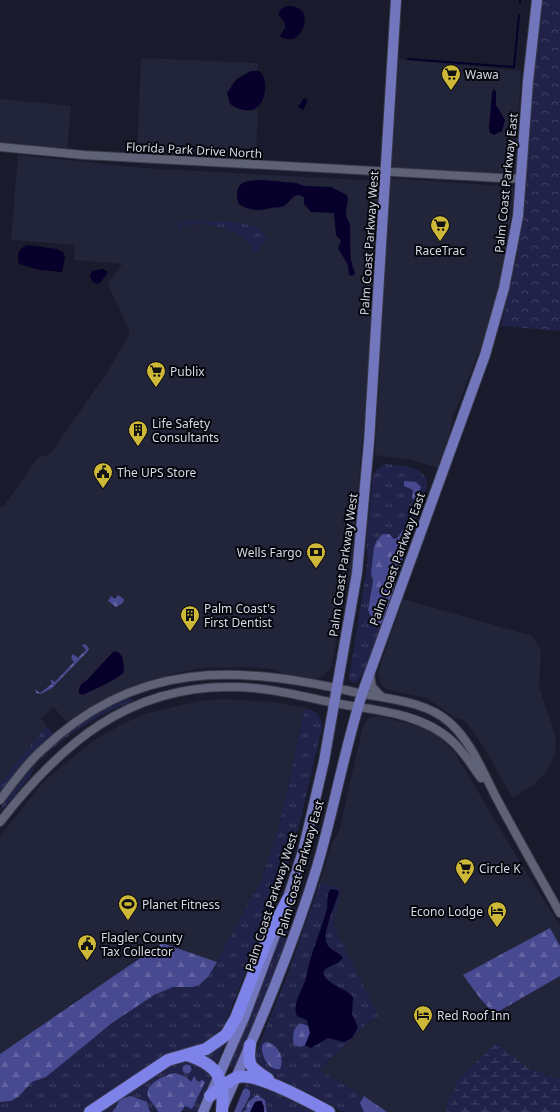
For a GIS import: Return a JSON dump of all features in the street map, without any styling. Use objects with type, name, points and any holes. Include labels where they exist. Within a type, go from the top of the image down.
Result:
[{"type":"highway","points":[[90,1112],[158,1066],[176,1056],[187,1055],[214,1045],[228,1032],[236,1018],[268,937],[288,899]]},
{"type":"highway","points":[[250,1045],[248,1058],[250,1066],[282,1088],[329,1112]]},
{"type":"highway","points":[[187,1055],[210,1065],[216,1071],[223,1094],[221,1111]]},
{"type":"highway","points":[[210,1096],[220,1083],[236,1077],[247,1077],[282,1088]]},
{"type":"main road","name":"Palm Coast Parkway West","points":[[220,1083],[255,992],[288,899],[302,851],[324,762],[353,596],[366,481],[396,0]]},
{"type":"main road","name":"Palm Coast Parkway East","points":[[221,1111],[295,936],[319,859],[362,694],[492,330],[510,264],[518,216],[528,81],[537,0]]},
{"type":"main road","points":[[203,1112],[210,1096]]},
{"type":"street","name":"Florida Park Drive North","points":[[0,147],[77,155],[521,180]]},
{"type":"street","points":[[0,800],[41,750],[68,727],[105,703],[143,687],[185,678],[225,674],[262,675],[338,688],[430,709],[450,722],[467,744],[560,913]]},
{"type":"street","points":[[370,674],[374,690],[384,698]]},
{"type":"street","points":[[0,822],[41,773],[79,738],[105,721],[148,700],[197,689],[233,687],[258,689],[358,707],[413,719],[440,732],[457,745],[497,799]]},
{"type":"shaded area","points":[[287,6],[297,7],[302,12],[305,19],[304,26],[300,33],[295,38],[288,39],[280,36],[285,28],[285,23],[278,14],[281,9]]},
{"type":"shaded area","points":[[141,58],[258,63],[258,71],[251,71],[240,76],[231,85],[253,111],[258,107],[256,157],[137,155]]},
{"type":"shaded area","points":[[398,59],[521,71],[515,175],[390,170]]},
{"type":"shaded area","points":[[251,71],[259,71],[263,77],[265,92],[263,100],[258,106],[251,110],[242,110],[230,104],[227,93],[236,80]]},
{"type":"shaded area","points":[[494,89],[496,92],[496,105],[505,120],[502,131],[494,135],[490,133],[489,128],[492,92]]},
{"type":"shaded area","points":[[304,98],[308,100],[303,110],[298,107]]},
{"type":"shaded area","points":[[0,99],[71,106],[67,148],[0,143]]},
{"type":"shaded area","points":[[18,155],[142,168],[379,181],[367,385],[351,573],[345,590],[332,664],[329,670],[323,676],[315,679],[287,675],[272,669],[247,667],[203,668],[171,674],[132,686],[96,703],[66,722],[54,707],[41,718],[47,727],[41,732],[0,784],[0,507],[3,507],[38,458],[50,454],[108,371],[130,333],[108,284],[122,264],[74,260],[75,245],[11,240]]},
{"type":"shaded area","points":[[390,178],[515,187],[502,278],[484,340],[452,419],[450,438],[438,468],[412,460],[375,455]]},
{"type":"shaded area","points":[[263,180],[296,183],[304,186],[331,187],[347,195],[348,200],[346,214],[350,224],[351,262],[355,273],[354,275],[351,276],[349,274],[348,265],[338,248],[341,241],[336,235],[334,213],[311,212],[304,204],[304,197],[300,195],[292,197],[284,206],[263,210],[255,210],[240,205],[237,199],[237,193],[240,185],[250,181]]},
{"type":"shaded area","points":[[28,245],[57,249],[63,252],[65,258],[62,272],[40,270],[19,264],[19,252],[22,248]]},
{"type":"shaded area","points":[[103,269],[108,272],[101,282],[97,284],[92,281],[90,276],[92,271]]},
{"type":"shaded area","points":[[403,599],[532,636],[541,650],[539,687],[556,740],[555,754],[545,774],[533,785],[512,798],[484,747],[464,720],[455,718],[429,699],[388,690],[381,684],[378,673]]},
{"type":"shaded area","points":[[114,651],[118,652],[122,656],[124,672],[111,681],[91,691],[82,695],[79,693],[81,685]]},
{"type":"shaded area","points":[[222,699],[273,702],[305,708],[279,826],[261,881],[217,962],[161,943],[0,1054],[0,836],[45,780],[93,741],[122,724],[148,713],[199,701]]},
{"type":"shaded area","points":[[378,716],[422,727],[438,736],[455,753],[526,872],[560,925],[560,1112],[387,1112],[368,1098],[319,1070],[366,1024],[379,1017],[332,925],[341,889],[320,882],[332,843],[339,831],[363,726],[369,718]]},
{"type":"shaded area","points":[[331,889],[339,892],[327,926],[326,940],[328,946],[340,954],[343,958],[325,969],[323,973],[329,981],[353,997],[352,1014],[358,1027],[352,1038],[344,1042],[328,1038],[311,1048],[305,1045],[310,1033],[307,1020],[297,1016],[296,1006],[325,917],[328,895]]},
{"type":"shaded area","points":[[262,1101],[264,1112],[250,1112],[255,1102]]},
{"type":"green space","points":[[542,0],[560,0],[560,331],[501,326],[517,257],[525,202],[531,104]]},
{"type":"green space","points":[[185,221],[222,221],[242,223],[259,229],[265,234],[267,240],[255,254],[252,252],[254,247],[232,230],[227,235],[227,229],[202,223],[182,226],[181,231],[177,228]]},
{"type":"green space","points":[[385,464],[404,466],[417,470],[426,478],[427,487],[415,520],[414,516],[411,516],[401,533],[394,539],[391,536],[373,552],[374,558],[371,574],[373,581],[371,592],[377,623],[382,625],[374,649],[363,674],[353,683],[349,679],[368,559],[366,544],[373,476],[377,469]]},
{"type":"green space","points":[[404,481],[416,482],[421,487],[417,500],[412,499],[413,490],[404,486]]},
{"type":"green space","points":[[412,516],[415,520],[382,625],[372,619],[368,610],[373,581],[371,574],[374,547],[377,540],[383,534],[389,534],[394,539],[398,537]]},
{"type":"green space","points":[[118,595],[124,599],[123,603],[116,607],[108,601],[111,596],[115,599]]},
{"type":"green space","points":[[85,644],[89,648],[88,651],[52,688],[41,694],[36,693],[35,689],[40,693],[52,684],[50,679],[55,682],[74,662],[71,658],[73,654],[78,658],[86,650],[82,645]]},
{"type":"green space","points":[[132,698],[133,701],[108,712],[83,726],[49,751],[35,766],[27,781],[0,812],[4,802],[40,759],[53,746],[98,712]]},
{"type":"green space","points":[[305,708],[312,710],[319,716],[322,727],[299,826],[279,896],[271,909],[224,1026],[210,1039],[210,1043],[200,1047],[167,1054],[82,1112],[0,1112],[0,1102],[11,1101],[18,1097],[32,1082],[46,1077],[112,1023],[154,995],[173,987],[193,987],[199,985],[208,977],[261,881],[279,826]]},
{"type":"green space","points":[[47,727],[53,733],[0,794],[0,784],[41,732]]},
{"type":"green space","points":[[320,882],[342,889],[333,925],[379,1017],[366,1024],[319,1070],[364,1096],[362,1099],[364,1112],[343,1112],[311,1094],[264,1073],[258,1067],[254,1057],[288,974]]},
{"type":"green space","points":[[292,907],[288,938],[269,989],[234,1068],[229,1067]]},
{"type":"green space","points":[[550,928],[560,946],[560,976],[494,1014],[463,975]]},
{"type":"green space","points":[[162,943],[217,962],[208,977],[199,985],[193,987],[173,987],[154,995],[112,1023],[46,1077],[32,1082],[18,1097],[11,1101],[0,1102],[0,1054]]},
{"type":"green space","points":[[300,1023],[308,1026],[310,1033],[306,1045],[300,1047],[294,1045],[293,1039],[294,1030]]},
{"type":"green space","points":[[266,1042],[277,1048],[282,1061],[280,1069],[272,1068],[266,1062],[262,1045]]},
{"type":"green space","points":[[223,1043],[224,1044],[218,1061],[214,1062],[206,1056],[206,1053]]},
{"type":"green space","points":[[496,1043],[530,1069],[560,1079],[560,1112],[447,1112],[448,1102],[457,1087],[456,1082]]},
{"type":"green space","points":[[192,1059],[213,1076],[197,1112],[180,1111],[185,1106],[188,1108],[198,1082],[191,1083],[166,1074],[151,1085],[148,1092],[149,1097],[158,1112],[117,1106],[112,1112],[93,1112],[165,1066]]},
{"type":"green space","points":[[185,1065],[189,1065],[191,1069],[189,1073],[185,1073],[183,1071],[183,1067]]},
{"type":"green space","points":[[175,1073],[186,1077],[191,1082],[194,1076],[198,1082],[202,1080],[205,1082],[192,1109],[185,1106],[181,1112],[158,1112],[148,1096],[149,1087],[166,1075]]},
{"type":"green space","points":[[247,1082],[256,1083],[317,1112],[267,1112],[267,1105],[247,1107],[246,1110],[241,1112],[250,1096],[246,1088],[243,1090]]},
{"type":"green space","points":[[246,1088],[250,1091],[250,1096],[241,1112],[234,1112],[243,1090]]},
{"type":"green space","points":[[257,1095],[265,1100],[267,1112],[264,1112],[264,1105],[255,1102],[250,1112],[242,1112],[246,1110],[248,1102]]},
{"type":"green space","points":[[131,1096],[147,1102],[151,1112],[112,1112],[117,1106],[119,1099]]},
{"type":"green space","points":[[364,1096],[387,1112],[364,1112],[360,1103]]},
{"type":"waterway","points":[[408,59],[514,67],[519,15]]},
{"type":"place","name":"Wawa","points":[[451,91]]},
{"type":"place","name":"RaceTrac","points":[[440,242]]},
{"type":"place","name":"Publix","points":[[156,388]]},
{"type":"place","name":"Life Safety Consultants","points":[[138,447]]},
{"type":"place","name":"The UPS Store","points":[[103,489]]},
{"type":"place","name":"Wells Fargo","points":[[316,569]]},
{"type":"place","name":"Palm Coast's First Dentist","points":[[190,632]]},
{"type":"place","name":"Circle K","points":[[465,885]]},
{"type":"place","name":"Planet Fitness","points":[[128,921]]},
{"type":"place","name":"Econo Lodge","points":[[497,928]]},
{"type":"place","name":"Flagler County Tax Collector","points":[[87,961]]},
{"type":"place","name":"Red Roof Inn","points":[[423,1032]]}]
